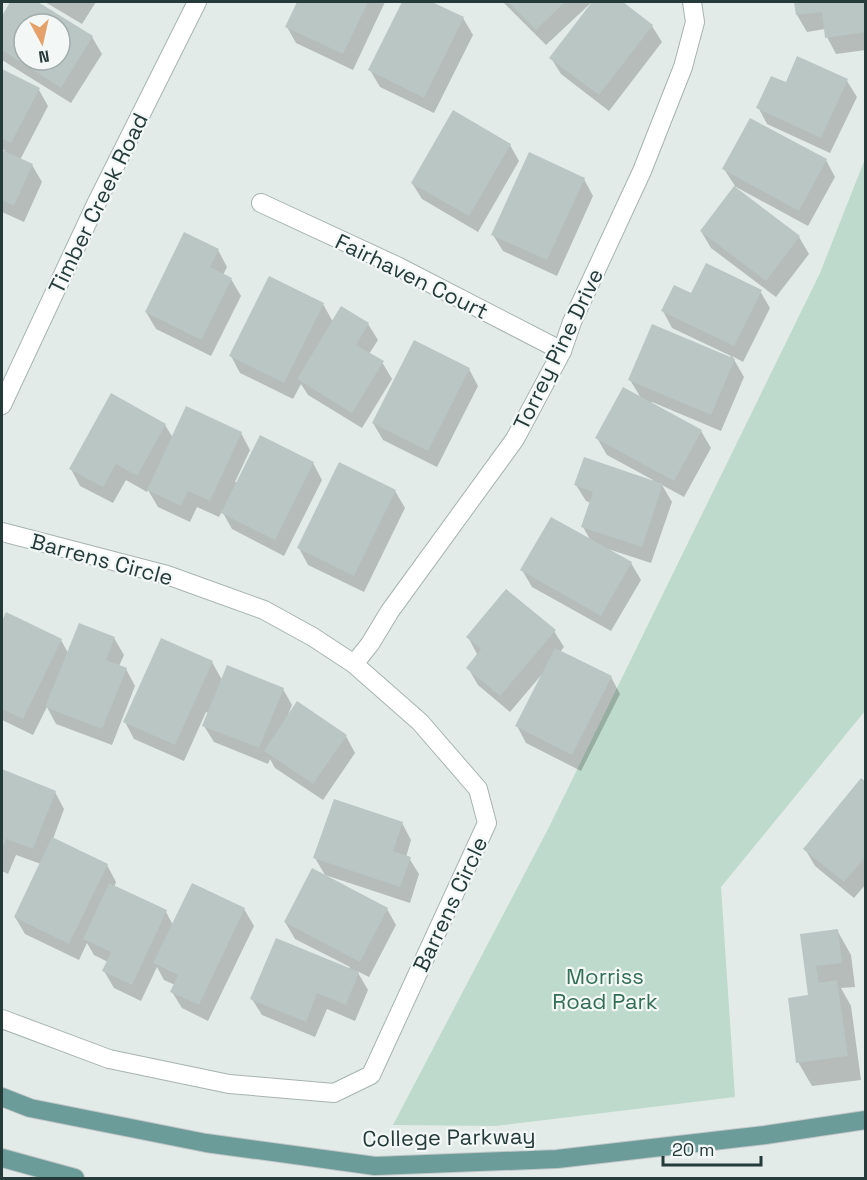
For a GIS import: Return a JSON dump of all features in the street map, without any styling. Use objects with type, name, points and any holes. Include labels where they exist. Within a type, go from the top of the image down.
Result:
[{"type":"main road","name":"College Parkway","points":[[2,1097],[30,1108],[206,1143],[375,1166],[557,1160],[765,1135],[866,1120]]},
{"type":"main road","points":[[2,1158],[75,1179]]},
{"type":"street","name":"Timber Creek Road","points":[[2,405],[96,204],[196,2]]},
{"type":"street","name":"Torrey Pine Drive","points":[[354,664],[370,644],[390,610],[515,439],[562,351],[572,322],[642,171],[682,67],[694,22],[692,2]]},
{"type":"street","name":"Fairhaven Court","points":[[261,203],[397,266],[562,351]]},
{"type":"street","name":"Barrens Circle","points":[[2,532],[167,575],[264,610],[313,637],[354,664],[420,722],[478,789],[487,823],[371,1075],[334,1093],[229,1084],[109,1059],[2,1019]]},
{"type":"green space","name":"Morriss Road Park","points":[[865,159],[865,711],[721,887],[735,1097],[495,1126],[393,1125],[548,829],[820,273]]},
{"type":"building","points":[[10,2],[38,2],[54,12],[12,12],[12,56],[2,50],[2,16]]},
{"type":"building","points":[[297,2],[368,2],[343,54],[285,27]]},
{"type":"building","points":[[402,2],[432,2],[464,17],[424,98],[368,70]]},
{"type":"building","points":[[508,2],[565,2],[536,30]]},
{"type":"building","points":[[592,2],[623,2],[653,25],[599,95],[549,58]]},
{"type":"building","points":[[794,2],[866,2],[866,32],[825,38],[822,12],[796,15]]},
{"type":"building","points":[[72,23],[93,36],[72,70]]},
{"type":"building","points":[[797,56],[848,79],[821,138],[756,108],[771,76],[786,82]]},
{"type":"building","points":[[2,69],[40,88],[11,143],[2,138]]},
{"type":"building","points":[[36,72],[71,72],[61,88]]},
{"type":"building","points":[[453,110],[511,144],[469,216],[411,183]]},
{"type":"building","points":[[750,118],[827,159],[799,211],[722,169]]},
{"type":"building","points":[[2,150],[33,164],[14,206],[2,200]]},
{"type":"building","points":[[529,152],[585,178],[547,260],[491,235]]},
{"type":"building","points":[[734,186],[800,236],[766,281],[700,231]]},
{"type":"building","points":[[184,232],[219,249],[210,267],[232,278],[201,340],[145,312]]},
{"type":"building","points":[[706,263],[762,290],[734,346],[661,311],[674,285],[691,293]]},
{"type":"building","points":[[269,276],[324,303],[284,383],[229,356]]},
{"type":"building","points":[[341,306],[369,323],[356,345],[384,361],[352,413],[297,379]]},
{"type":"building","points":[[652,324],[735,359],[711,415],[628,380]]},
{"type":"building","points":[[414,340],[470,368],[428,451],[372,423]]},
{"type":"building","points":[[623,387],[702,430],[674,481],[595,438]]},
{"type":"building","points":[[111,393],[166,424],[137,476],[116,464],[103,487],[69,469]]},
{"type":"building","points":[[186,406],[242,432],[210,501],[188,491],[181,506],[147,490]]},
{"type":"building","points":[[260,435],[314,462],[275,540],[221,513]]},
{"type":"building","points":[[584,457],[663,484],[642,547],[581,527],[593,492],[574,485]]},
{"type":"building","points":[[339,462],[396,490],[354,576],[297,548]]},
{"type":"building","points":[[551,517],[632,562],[601,616],[520,570]]},
{"type":"building","points":[[506,589],[556,630],[500,696],[466,668],[481,649],[466,637]]},
{"type":"building","points":[[6,612],[62,639],[23,719],[2,709],[2,621]]},
{"type":"building","points":[[79,623],[115,637],[106,660],[127,668],[102,729],[45,707]]},
{"type":"building","points":[[161,638],[213,661],[175,745],[123,722]]},
{"type":"building","points":[[555,648],[612,676],[572,755],[515,726]]},
{"type":"building","points":[[227,665],[284,688],[259,748],[202,726]]},
{"type":"building","points":[[297,701],[347,735],[313,784],[264,751]]},
{"type":"building","points":[[2,769],[56,791],[33,849],[6,839],[2,850]]},
{"type":"building","points":[[861,778],[866,782],[866,856],[844,882],[803,849]]},
{"type":"building","points":[[334,799],[403,822],[393,851],[411,857],[400,887],[313,858]]},
{"type":"building","points":[[52,837],[108,864],[69,944],[14,917]]},
{"type":"building","points":[[312,868],[388,908],[360,962],[284,922]]},
{"type":"building","points":[[109,883],[167,910],[132,985],[102,971],[111,952],[83,939]]},
{"type":"building","points":[[192,883],[245,908],[199,1005],[170,992],[178,975],[153,963]]},
{"type":"building","points":[[838,929],[842,963],[816,966],[819,983],[837,980],[848,1056],[796,1063],[788,998],[808,995],[800,934]]},
{"type":"building","points":[[276,938],[359,972],[346,1005],[317,993],[306,1022],[250,999]]}]
